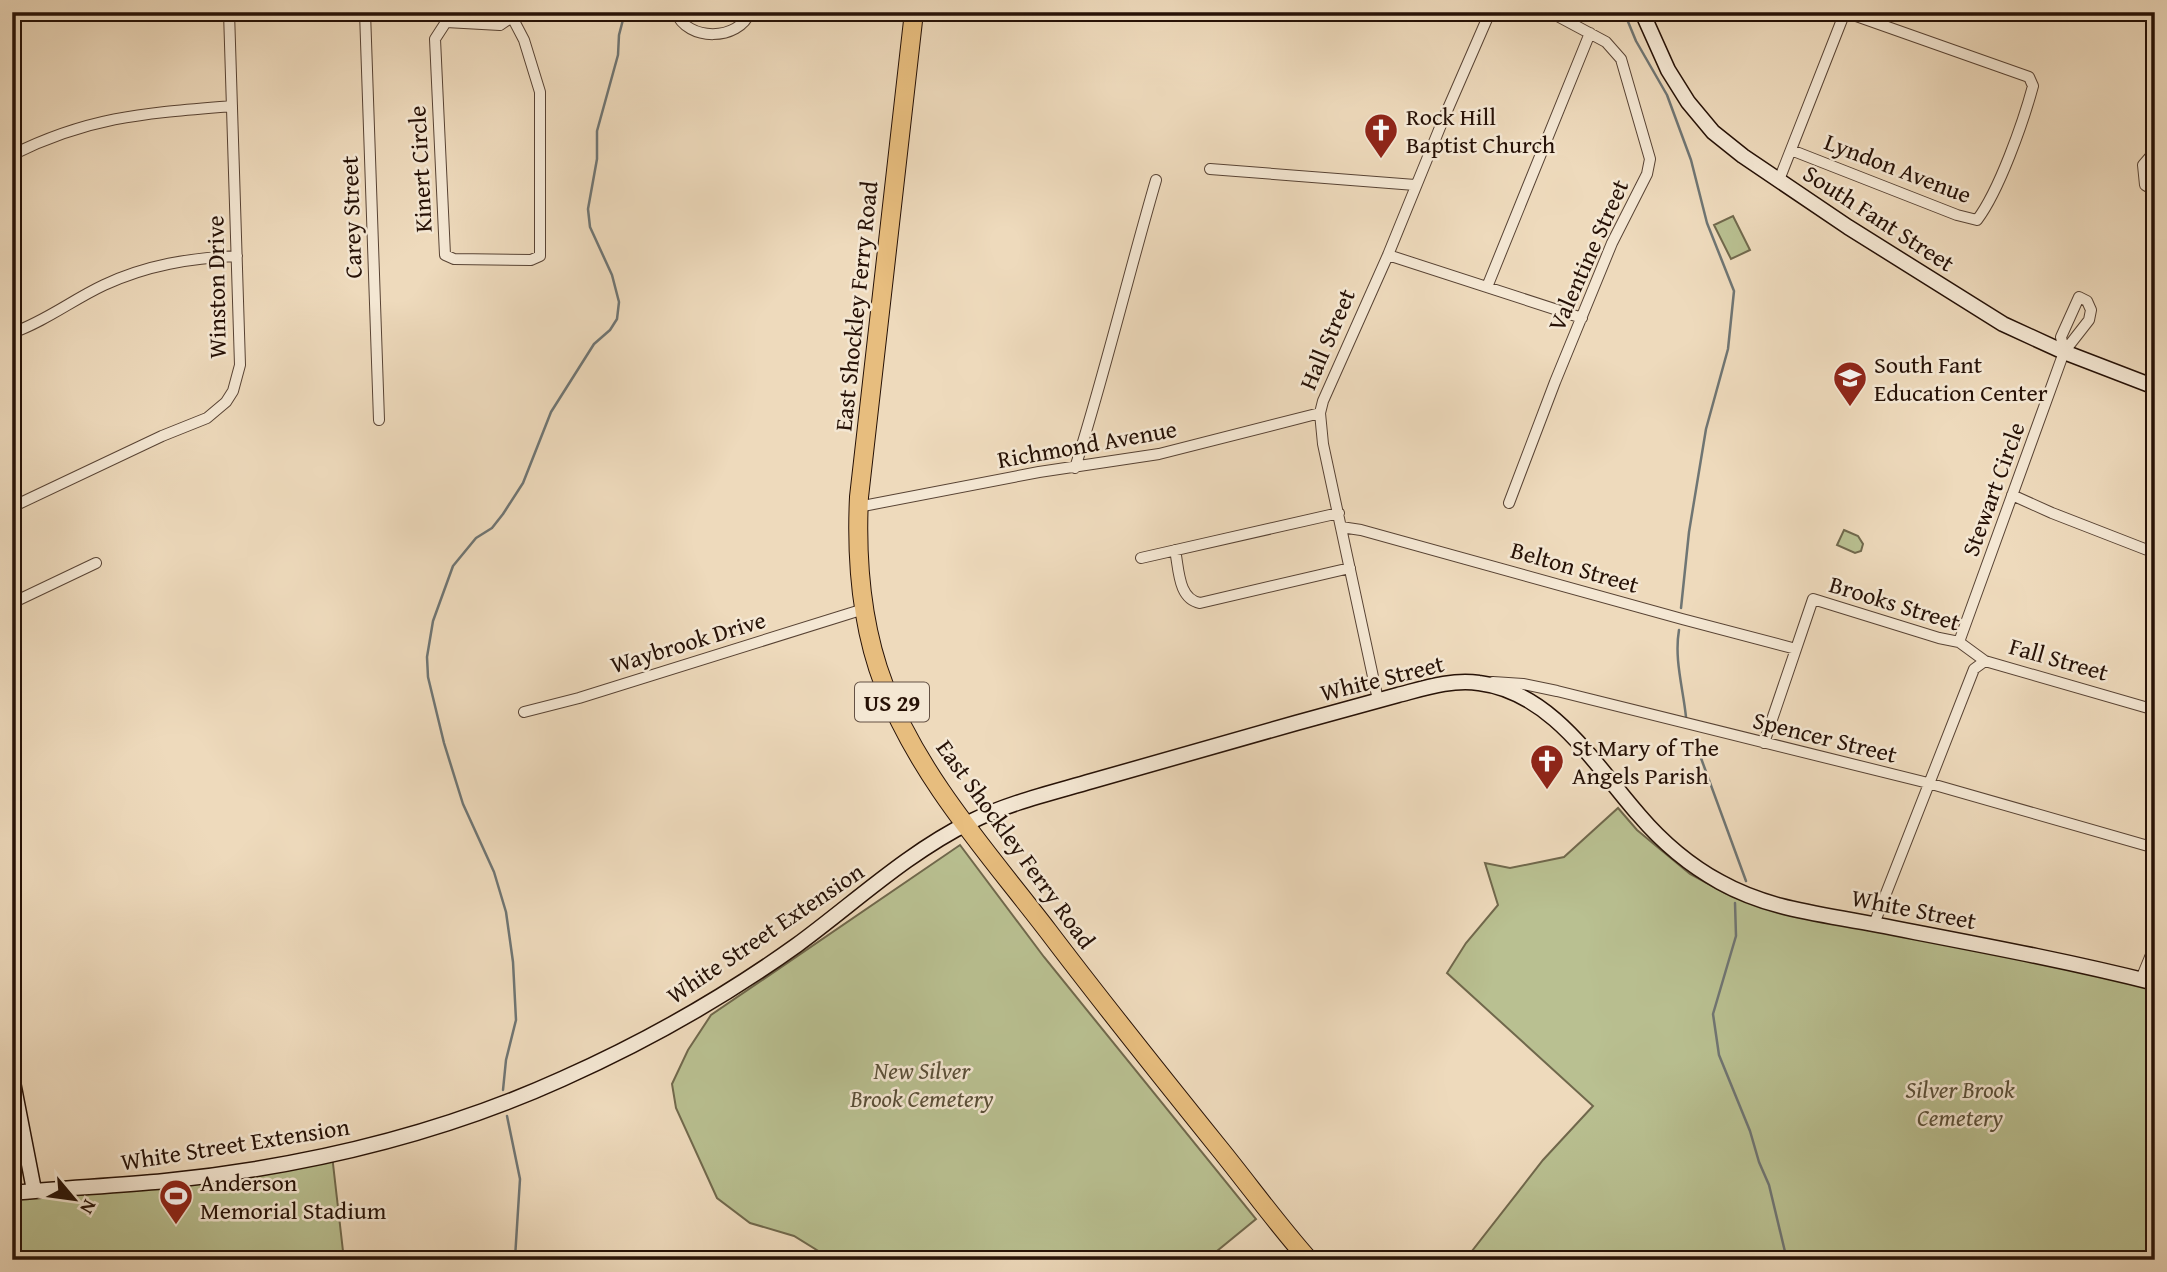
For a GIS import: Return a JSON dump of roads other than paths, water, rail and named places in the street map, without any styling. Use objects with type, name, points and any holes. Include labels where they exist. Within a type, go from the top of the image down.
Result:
[{"type":"highway","name":"East Shockley Ferry Road","points":[[914,12],[859,507],[859,566],[864,609],[879,670],[897,714],[932,775],[966,824],[1147,1059],[1308,1260]]},
{"type":"street","name":"Winston Drive","points":[[12,507],[206,418],[226,402],[238,378],[240,365],[229,12]]},
{"type":"street","name":"Carey Street","points":[[365,12],[379,420]]},
{"type":"street","points":[[676,12],[688,30],[697,33],[719,33],[736,29],[746,23],[750,12]]},
{"type":"street","name":"Hall Street","points":[[1378,700],[1323,444],[1320,413],[1490,12]]},
{"type":"street","name":"Valentine Street","points":[[1508,503],[1612,243],[1647,174],[1650,159],[1621,60],[1606,41],[1550,12]]},
{"type":"street","name":"South Fant Street","points":[[1642,12],[1668,70],[1688,103],[1723,140],[1779,180],[2003,324],[2064,352],[2155,387]]},
{"type":"street","points":[[1779,180],[1845,12]]},
{"type":"street","name":"Lyndon Avenue","points":[[1791,150],[1957,215],[1977,220],[1985,209],[2011,150],[2033,86],[2029,77],[1845,12]]},
{"type":"street","name":"Kinert Circle","points":[[511,15],[524,40],[540,92],[540,256],[531,260],[454,259],[445,255],[435,39],[446,22],[500,25],[511,15]]},
{"type":"street","points":[[1487,287],[1590,33]]},
{"type":"street","points":[[12,155],[46,138],[94,122],[143,113],[232,106]]},
{"type":"street","points":[[2155,151],[2143,165],[2142,175],[2146,185],[2155,191]]},
{"type":"street","points":[[1210,169],[1415,185]]},
{"type":"street","points":[[1075,468],[1103,377],[1156,180]]},
{"type":"street","points":[[12,333],[50,317],[80,298],[132,274],[193,258],[237,256]]},
{"type":"street","points":[[1388,256],[1582,318]]},
{"type":"street","name":"Stewart Circle","points":[[1959,642],[2064,352],[2089,320],[2091,310],[2087,301],[2078,297],[2060,337],[2064,352]]},
{"type":"street","name":"Richmond Avenue","points":[[859,507],[1039,472],[1159,454],[1320,413]]},
{"type":"street","points":[[2012,495],[2155,553]]},
{"type":"street","points":[[1141,558],[1339,513]]},
{"type":"street","name":"Belton Street","points":[[1342,527],[1796,649]]},
{"type":"street","points":[[1175,550],[1184,592],[1190,600],[1200,603],[1350,568]]},
{"type":"street","points":[[12,603],[96,563]]},
{"type":"street","name":"Brooks Street","points":[[1764,743],[1813,599],[1959,642],[1985,660]]},
{"type":"street","name":"Waybrook Drive","points":[[524,712],[579,698],[864,609]]},
{"type":"street","name":"Fall Street","points":[[1874,924],[1974,669],[1985,660],[2155,710]]},
{"type":"street","name":"Spencer Street","points":[[1482,683],[1506,682],[1536,687],[1928,783],[2155,848]]},
{"type":"street","name":"White Street","points":[[966,824],[1024,801],[1378,700],[1448,683],[1482,683],[1520,696],[1548,715],[1585,750],[1660,838],[1694,866],[1721,883],[1797,912],[1874,924],[2148,981]]},
{"type":"street","name":"White Street Extension","points":[[12,1193],[169,1180],[298,1162],[422,1132],[506,1103],[614,1055],[721,996],[966,824]]},
{"type":"street","points":[[2148,981],[2155,945]]},
{"type":"street","points":[[12,1077],[34,1190]]},
{"type":"waterway","points":[[503,1090],[506,1060],[516,1020],[513,962],[506,912],[494,872],[463,804],[444,743],[428,677],[427,657],[433,621],[453,566],[476,538],[492,528],[503,514],[523,483],[551,412],[594,344],[610,330],[617,319],[619,302],[612,275],[590,227],[588,209],[597,159],[597,131],[618,55],[619,35],[625,12]]},
{"type":"waterway","points":[[1624,12],[1636,41],[1667,95],[1691,160],[1707,223],[1734,291],[1728,349],[1706,429],[1689,532],[1681,608]]},
{"type":"waterway","points":[[1679,630],[1678,663],[1686,717]]},
{"type":"waterway","points":[[1694,739],[1746,881]]},
{"type":"waterway","points":[[1735,903],[1736,936],[1713,1014],[1719,1055],[1769,1185],[1787,1260]]},
{"type":"waterway","points":[[507,1116],[520,1179],[515,1258]]},
{"type":"place","name":"Rock Hill Baptist Church","points":[[1381,160]]},
{"type":"place","name":"South Fant Education Center","points":[[1850,408]]},
{"type":"place","name":"St Mary of The Angels Parish","points":[[1547,791]]},
{"type":"place","name":"Anderson Memorial Stadium","points":[[176,1226]]},
{"type":"park label","name":"New Silver Brook Cemetery","points":[[922,1084]]},
{"type":"park label","name":"Silver Brook Cemetery","points":[[1960,1103]]}]
